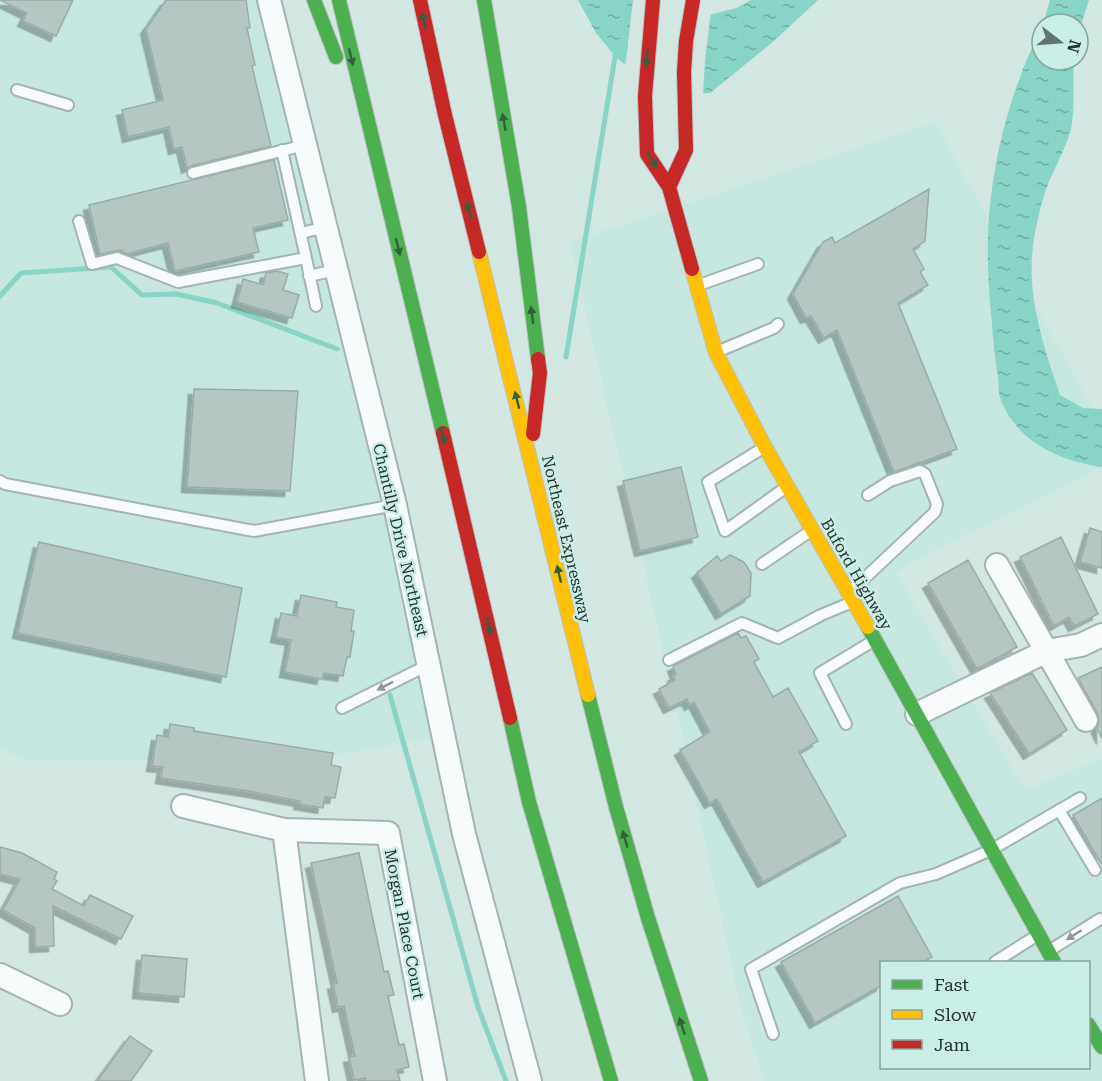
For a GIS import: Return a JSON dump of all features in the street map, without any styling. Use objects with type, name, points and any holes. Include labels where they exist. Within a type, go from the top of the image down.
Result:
[{"type":"main road","points":[[314,0],[318,15],[373,148]]},
{"type":"main road","points":[[339,0],[470,543],[529,802],[611,1081]]},
{"type":"main road","name":"Northeast Expressway","points":[[420,0],[446,115],[616,807],[648,918],[701,1081]]},
{"type":"main road","points":[[484,0],[519,207],[540,373],[531,456]]},
{"type":"main road","name":"Buford Highway","points":[[653,0],[647,61],[645,130],[647,154],[669,187],[716,352],[765,447],[850,598],[876,639],[1051,957]]},
{"type":"main road","points":[[669,187],[686,150],[684,72],[686,41],[693,0]]},
{"type":"main road","points":[[1090,1026],[1101,1044]]},
{"type":"street","name":"Chantilly Drive Northeast","points":[[269,0],[394,505],[464,834],[530,1081]]},
{"type":"street","points":[[997,565],[1086,720]]},
{"type":"street","points":[[917,714],[1047,651],[1081,645],[1102,635]]},
{"type":"street","name":"Morgan Place Court","points":[[183,806],[284,830],[388,833],[435,1081]]},
{"type":"street","points":[[284,830],[316,1081]]},
{"type":"street","points":[[0,975],[60,1004]]},
{"type":"lane","points":[[17,90],[68,105]]},
{"type":"lane","points":[[193,173],[305,145]]},
{"type":"lane","points":[[282,150],[316,306]]},
{"type":"lane","points":[[79,221],[92,264],[117,258],[178,282],[306,258]]},
{"type":"lane","points":[[301,233],[326,227]]},
{"type":"lane","points":[[696,286],[758,264]]},
{"type":"lane","points":[[309,276],[336,270]]},
{"type":"lane","points":[[716,352],[774,328],[778,324]]},
{"type":"lane","points":[[765,447],[708,482],[725,531],[787,486]]},
{"type":"lane","points":[[669,660],[742,623],[778,638],[821,615],[850,598],[935,512],[937,504],[926,474],[920,471],[890,481],[868,495]]},
{"type":"lane","points":[[0,481],[5,484],[254,531],[394,505]]},
{"type":"lane","points":[[762,564],[812,530]]},
{"type":"lane","points":[[846,724],[820,673],[876,639]]},
{"type":"lane","points":[[342,708],[428,665]]},
{"type":"lane","points":[[773,1034],[751,969],[900,882],[936,874],[991,850],[1080,798]]},
{"type":"lane","points":[[1059,810],[1095,870]]},
{"type":"lane","points":[[1051,957],[1100,919]]},
{"type":"lane","points":[[997,961],[1039,934]]},
{"type":"shaded area","points":[[0,0],[276,0],[448,736],[311,759],[32,761],[0,749]]},
{"type":"shaded area","points":[[935,122],[1102,426],[1102,467],[922,556],[896,573],[1025,790],[1102,758],[1102,1081],[765,1081],[741,1008],[674,698],[570,242]]},
{"type":"water","points":[[578,0],[643,0],[656,7],[709,15],[736,8],[751,0],[818,0],[774,41],[710,93],[683,95],[636,74],[614,55],[596,33]]},
{"type":"water","points":[[1050,0],[1089,0],[1085,12],[1046,12]]},
{"type":"water","points":[[1030,52],[1030,72],[1074,72],[1070,133],[1048,184],[1037,220],[1032,254],[1033,295],[1041,335],[1060,395],[1083,408],[1102,409],[1102,467],[1071,460],[1042,447],[1029,438],[1008,415],[999,391],[988,278],[988,232],[1001,141],[1018,82]]},
{"type":"pier","points":[[633,0],[649,0],[682,11],[711,11],[703,96],[683,98],[656,89],[634,77],[625,69]]},
{"type":"building","points":[[0,0],[73,0],[56,36],[23,21],[27,13]]},
{"type":"building","points":[[166,0],[246,0],[250,28],[247,28],[255,65],[252,66],[271,146],[187,168],[182,147],[174,149],[169,127],[128,137],[122,110],[163,100],[146,29]]},
{"type":"building","points":[[274,160],[288,220],[253,228],[259,252],[175,271],[168,243],[126,254],[121,250],[100,254],[89,205]]},
{"type":"building","points":[[929,189],[925,241],[913,249],[924,269],[920,272],[928,285],[898,303],[957,449],[894,472],[837,330],[824,338],[811,316],[806,318],[793,294],[823,242],[832,237],[835,243]]},
{"type":"building","points":[[277,271],[288,274],[283,290],[299,295],[292,318],[237,302],[243,279],[263,285],[266,273]]},
{"type":"building","points":[[194,389],[298,391],[290,491],[187,487]]},
{"type":"building","points":[[681,467],[698,537],[640,551],[623,481]]},
{"type":"building","points":[[1090,528],[1102,532],[1102,568],[1080,562]]},
{"type":"building","points":[[1061,537],[1098,614],[1074,626],[1069,617],[1054,626],[1020,557]]},
{"type":"building","points":[[39,542],[242,588],[226,677],[18,633]]},
{"type":"building","points":[[730,555],[744,562],[751,573],[750,596],[721,614],[697,573],[717,556],[721,561]]},
{"type":"building","points":[[968,560],[1017,647],[977,669],[928,583]]},
{"type":"building","points":[[301,595],[337,602],[336,607],[354,610],[350,657],[347,657],[343,676],[324,673],[322,679],[285,672],[291,640],[276,637],[281,613],[297,616]]},
{"type":"building","points":[[738,633],[741,638],[746,636],[759,659],[754,662],[773,697],[788,688],[818,741],[799,752],[846,836],[763,882],[717,799],[710,803],[680,750],[710,732],[694,702],[690,705],[687,699],[669,708],[659,689],[675,680],[673,676],[676,674],[673,666]]},
{"type":"building","points":[[1102,667],[1102,739],[1097,728],[1098,714],[1078,678]]},
{"type":"building","points":[[1032,673],[1067,730],[1029,754],[990,693]]},
{"type":"building","points":[[170,724],[194,728],[194,731],[333,753],[331,765],[341,767],[335,798],[325,797],[323,808],[248,791],[161,778],[163,767],[152,766],[157,735],[168,737]]},
{"type":"building","points":[[1102,798],[1102,865],[1073,815]]},
{"type":"building","points":[[0,847],[22,853],[57,872],[54,879],[57,881],[52,889],[84,906],[90,895],[133,916],[121,939],[53,906],[54,946],[35,947],[35,928],[3,910],[20,879],[0,874]]},
{"type":"building","points":[[359,853],[384,972],[388,971],[394,995],[388,996],[399,1045],[404,1044],[409,1067],[397,1070],[400,1081],[366,1081],[365,1078],[354,1080],[349,1057],[355,1056],[344,1006],[338,1007],[333,984],[337,983],[311,863]]},
{"type":"building","points":[[898,896],[932,957],[925,961],[880,961],[880,986],[815,1023],[781,962]]},
{"type":"building","points":[[142,955],[187,959],[184,997],[138,993]]},
{"type":"building","points":[[130,1036],[152,1051],[131,1081],[97,1081]]},
{"type":"waterway","points":[[566,357],[616,51]]},
{"type":"waterway","points":[[0,296],[21,273],[111,267],[142,295],[176,294],[217,303],[337,349]]},
{"type":"waterway","points":[[390,695],[478,1007],[506,1081]]},
{"type":"traffic: fast","points":[[314,0],[336,57]]},
{"type":"traffic: fast","points":[[339,0],[443,433]]},
{"type":"traffic: fast","points":[[484,0],[519,207],[538,359]]},
{"type":"traffic: fast","points":[[868,627],[1053,961]]},
{"type":"traffic: fast","points":[[588,695],[616,807],[648,918],[701,1081]]},
{"type":"traffic: fast","points":[[510,718],[529,802],[611,1081]]},
{"type":"traffic: fast","points":[[1090,1027],[1102,1047]]},
{"type":"traffic: slow","points":[[479,252],[588,695]]},
{"type":"traffic: slow","points":[[692,269],[716,353],[765,447],[868,627]]},
{"type":"traffic: jam","points":[[420,0],[445,115],[479,252]]},
{"type":"traffic: jam","points":[[653,0],[645,96],[647,154],[669,187],[692,269]]},
{"type":"traffic: jam","points":[[669,187],[686,150],[684,72],[686,41],[693,0]]},
{"type":"traffic: jam","points":[[533,434],[540,373],[538,359]]},
{"type":"traffic: jam","points":[[443,433],[510,718]]}]
